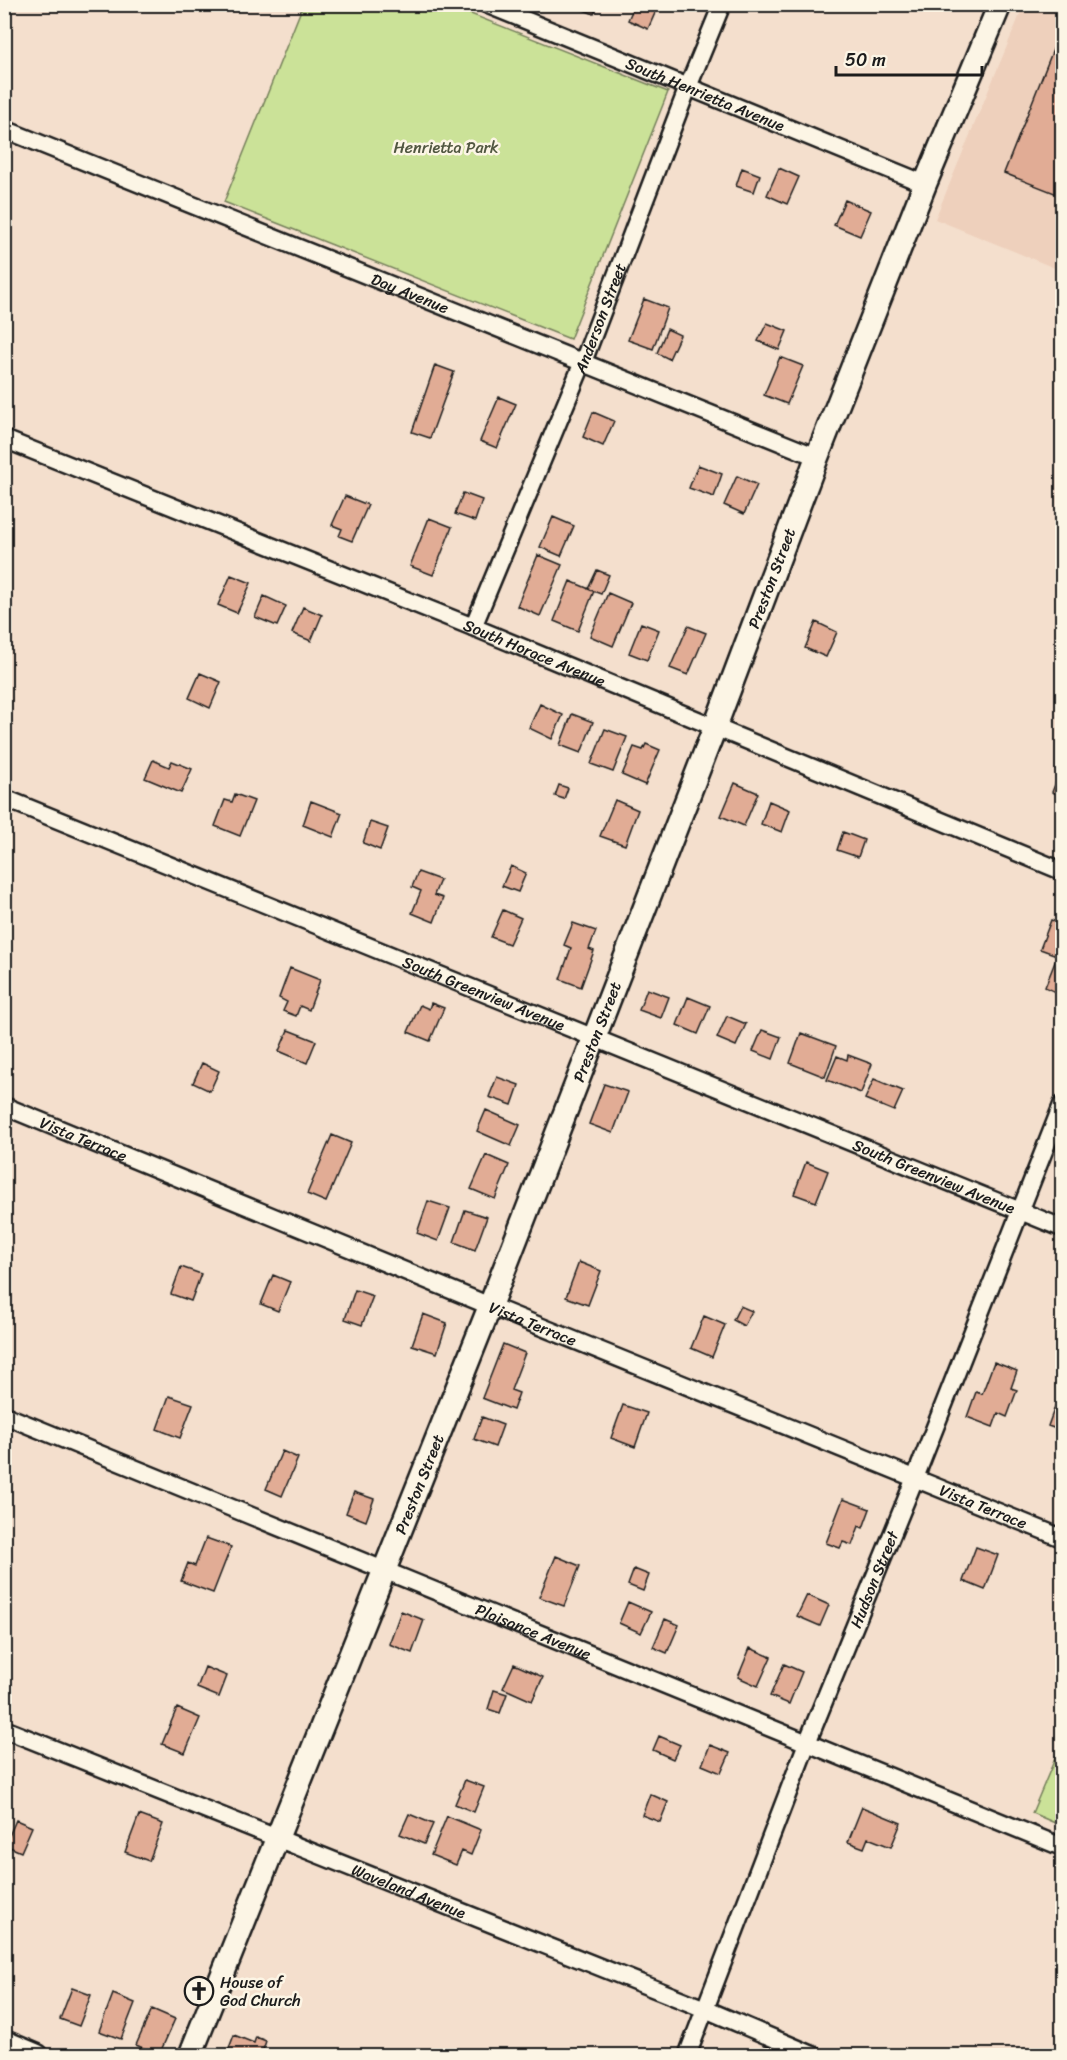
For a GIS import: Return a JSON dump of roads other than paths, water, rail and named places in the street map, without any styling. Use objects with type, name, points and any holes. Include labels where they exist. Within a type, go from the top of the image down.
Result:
[{"type":"street","name":"South Henrietta Avenue","points":[[486,4],[925,184]]},
{"type":"street","name":"Anderson Street","points":[[473,627],[583,362],[722,4]]},
{"type":"street","name":"Preston Street","points":[[190,2055],[490,1305],[715,727],[816,457],[1000,4]]},
{"type":"street","name":"Day Avenue","points":[[4,129],[816,457]]},
{"type":"street","name":"South Horace Avenue","points":[[4,439],[473,627],[1062,871]]},
{"type":"street","name":"South Greenview Avenue","points":[[4,798],[1062,1228]]},
{"type":"street","name":"Hudson Street","points":[[687,2055],[807,1743],[915,1478],[1062,1105]]},
{"type":"street","name":"Vista Terrace","points":[[4,1106],[1062,1538]]},
{"type":"street","name":"Plaisance Avenue","points":[[4,1415],[1062,1847]]},
{"type":"street","name":"Waveland Avenue","points":[[4,1729],[815,2055]]},
{"type":"street","points":[[4,2042],[37,2055]]},
{"type":"place","name":"House of God Church","points":[[199,1991]]},
{"type":"park label","name":"Henrietta Park","points":[[446,147]]}]
